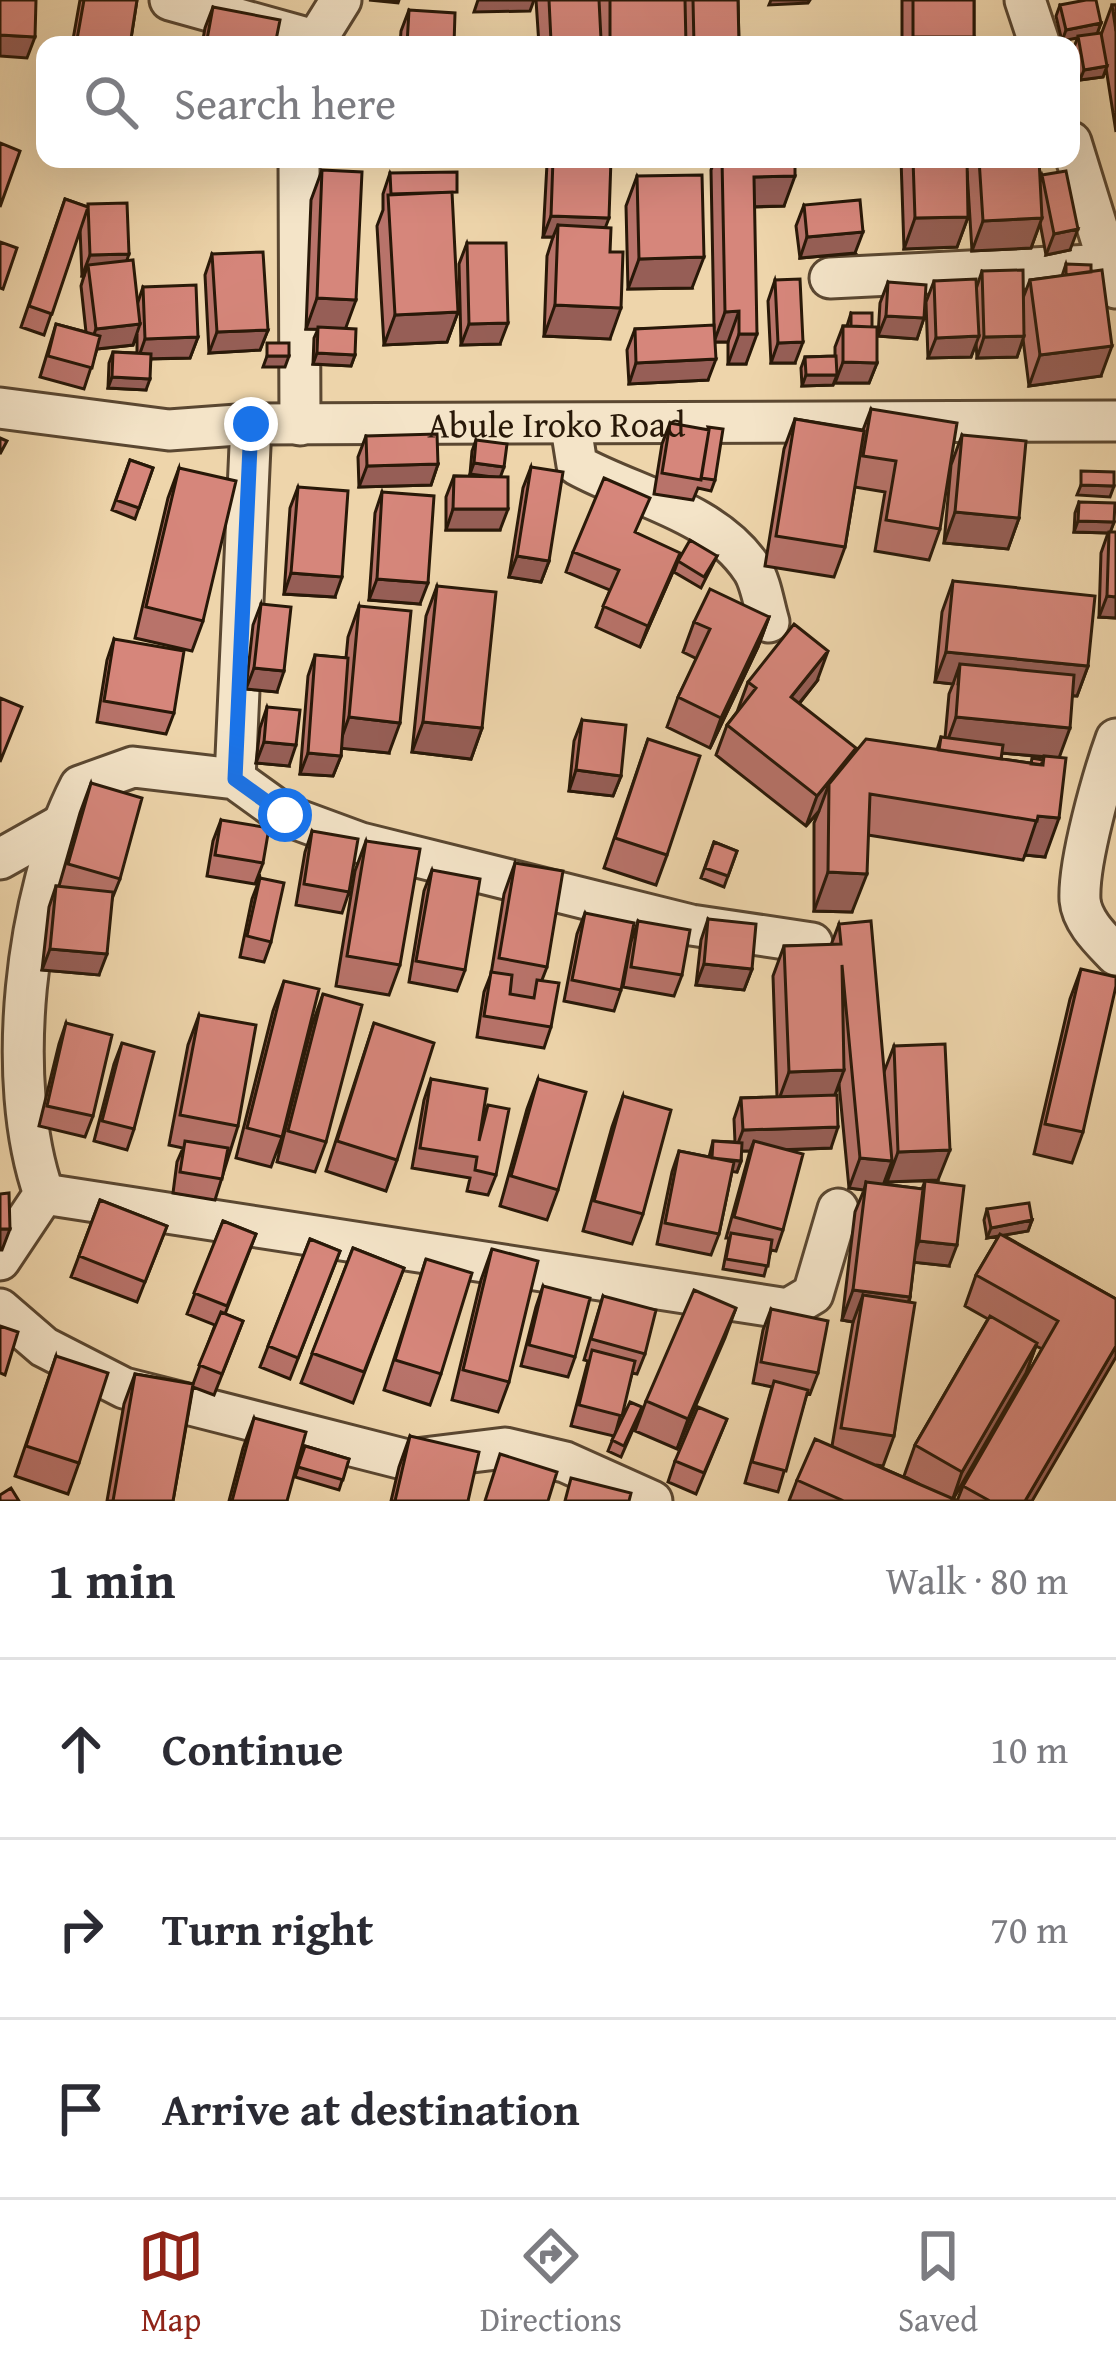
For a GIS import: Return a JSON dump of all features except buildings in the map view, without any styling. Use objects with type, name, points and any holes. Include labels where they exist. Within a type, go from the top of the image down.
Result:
[{"type":"street","points":[[170,0],[291,36]]},
{"type":"street","points":[[318,36],[341,0]]},
{"type":"street","points":[[1025,0],[1037,36]]},
{"type":"street","points":[[299,168],[300,425]]},
{"type":"street","points":[[830,278],[1113,276],[1079,168]]},
{"type":"street","name":"Abule Iroko Road","points":[[0,408],[169,430],[251,424],[571,427],[1116,422]]},
{"type":"street","points":[[235,779],[251,424]]},
{"type":"street","points":[[571,427],[578,465],[668,505],[709,530],[752,569],[770,622]]},
{"type":"street","points":[[1116,740],[1102,777],[1080,901],[1092,930],[1116,956]]},
{"type":"street","points":[[44,1194],[28,1148],[21,1032],[59,826],[80,786],[133,767],[235,779],[285,815],[361,843],[691,925],[812,943]]},
{"type":"street","points":[[0,860],[59,826]]},
{"type":"street","points":[[0,872],[44,902]]},
{"type":"street","points":[[44,1194],[788,1309],[813,1294],[838,1210]]},
{"type":"street","points":[[0,1260],[44,1194]]},
{"type":"street","points":[[0,1310],[44,1347],[124,1388],[407,1460],[506,1448],[565,1462],[652,1501]]},
{"type":"route","points":[[251,424],[235,779],[285,815]]}]
